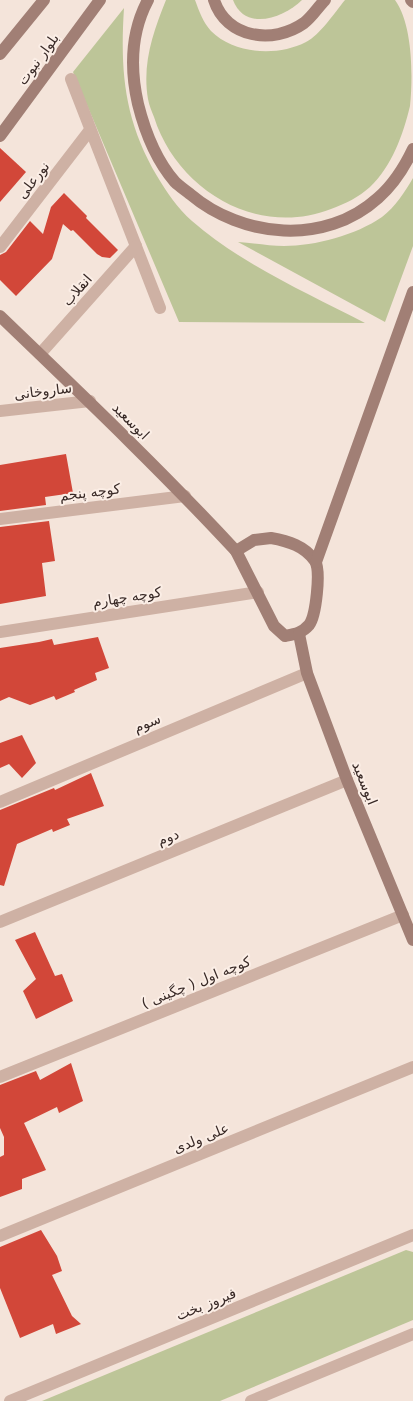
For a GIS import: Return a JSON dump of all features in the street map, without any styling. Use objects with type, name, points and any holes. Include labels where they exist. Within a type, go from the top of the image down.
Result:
[{"type":"main road","points":[[0,54],[44,0]]},
{"type":"main road","name":"بلوار نبوت","points":[[0,136],[100,0]]},
{"type":"main road","points":[[214,0],[221,16],[229,24],[252,35],[265,37],[285,33],[305,22],[325,0]]},
{"type":"main road","points":[[148,1],[140,17],[134,43],[133,69],[136,93],[143,122],[153,150],[175,182],[201,204],[228,219],[257,228],[285,231],[317,228],[333,224],[364,209],[378,199],[402,171],[413,149]]},
{"type":"main road","points":[[299,634],[310,624],[318,588],[316,562],[413,292]]},
{"type":"main road","name":"ابوسعید","points":[[0,316],[90,401],[236,551],[274,626],[285,636],[299,634],[307,672],[347,780],[413,940]]},
{"type":"main road","points":[[236,551],[254,540],[271,538],[286,541],[303,549],[316,562]]},
{"type":"street","points":[[71,79],[160,308]]},
{"type":"street","name":"نورعلی","points":[[0,247],[90,130]]},
{"type":"street","name":"انقلاب","points":[[40,354],[136,246]]},
{"type":"street","name":"ساروخانی","points":[[0,412],[90,401]]},
{"type":"street","name":"کوچه پنجم","points":[[0,518],[184,496]]},
{"type":"street","name":"کوچه چهارم","points":[[0,632],[258,592]]},
{"type":"street","name":"سوم","points":[[0,802],[307,672]]},
{"type":"street","name":"دوم","points":[[0,922],[347,780]]},
{"type":"street","name":"کوچه اول ( چگینی )","points":[[0,1077],[403,915]]},
{"type":"street","name":"علی ولدی","points":[[0,1236],[413,1067]]},
{"type":"street","name":"فیروز بخت","points":[[10,1401],[411,1237]]},
{"type":"street","points":[[251,1401],[413,1334]]},
{"type":"green space","points":[[166,0],[195,0],[206,24],[220,39],[244,49],[269,51],[295,47],[311,39],[322,29],[345,0],[395,0],[401,11],[408,37],[411,66],[410,106],[396,150],[378,179],[366,191],[347,202],[331,209],[303,216],[275,217],[249,212],[223,201],[201,186],[181,166],[165,143],[151,111],[148,99],[146,73],[150,48]]},
{"type":"green space","points":[[233,0],[302,0],[285,12],[265,19],[255,19],[246,16],[239,10]]},
{"type":"green space","points":[[124,8],[124,74],[131,115],[146,155],[173,200],[192,221],[232,251],[297,289],[365,323],[179,322],[73,72]]},
{"type":"green space","points":[[413,178],[413,246],[385,322],[238,242],[278,246],[296,245],[322,242],[348,234],[372,223],[387,213],[407,189]]},
{"type":"green space","points":[[406,1250],[413,1252],[413,1320],[220,1401],[42,1401]]},
{"type":"building","points":[[0,148],[26,172],[0,202]]},
{"type":"building","points":[[64,193],[118,250],[110,258],[102,257],[73,230],[71,231],[63,224],[52,259],[16,296],[0,280],[0,255],[6,252],[30,221],[43,234],[51,207]]},
{"type":"building","points":[[66,454],[73,493],[45,497],[46,505],[0,511],[0,465]]},
{"type":"building","points":[[49,521],[55,561],[42,563],[46,596],[0,604],[0,527]]},
{"type":"building","points":[[98,637],[109,668],[95,673],[97,680],[56,700],[54,696],[30,705],[9,697],[0,701],[0,648],[52,639],[54,645]]},
{"type":"building","points":[[22,735],[36,763],[22,778],[9,764],[0,768],[0,743]]},
{"type":"building","points":[[91,773],[104,806],[67,819],[70,825],[53,832],[52,829],[17,844],[4,886],[0,885],[0,810],[54,788],[55,790]]},
{"type":"building","points":[[35,932],[55,976],[62,974],[73,1001],[36,1019],[23,991],[36,979],[15,940]]},
{"type":"building","points":[[71,1063],[83,1101],[59,1113],[57,1107],[24,1123],[46,1170],[22,1179],[22,1189],[0,1197],[0,1157],[4,1155],[4,1137],[0,1128],[0,1085],[36,1071],[40,1080]]},
{"type":"building","points":[[41,1230],[57,1256],[62,1271],[52,1275],[72,1316],[81,1324],[56,1334],[53,1324],[20,1338],[0,1288],[0,1247]]}]
